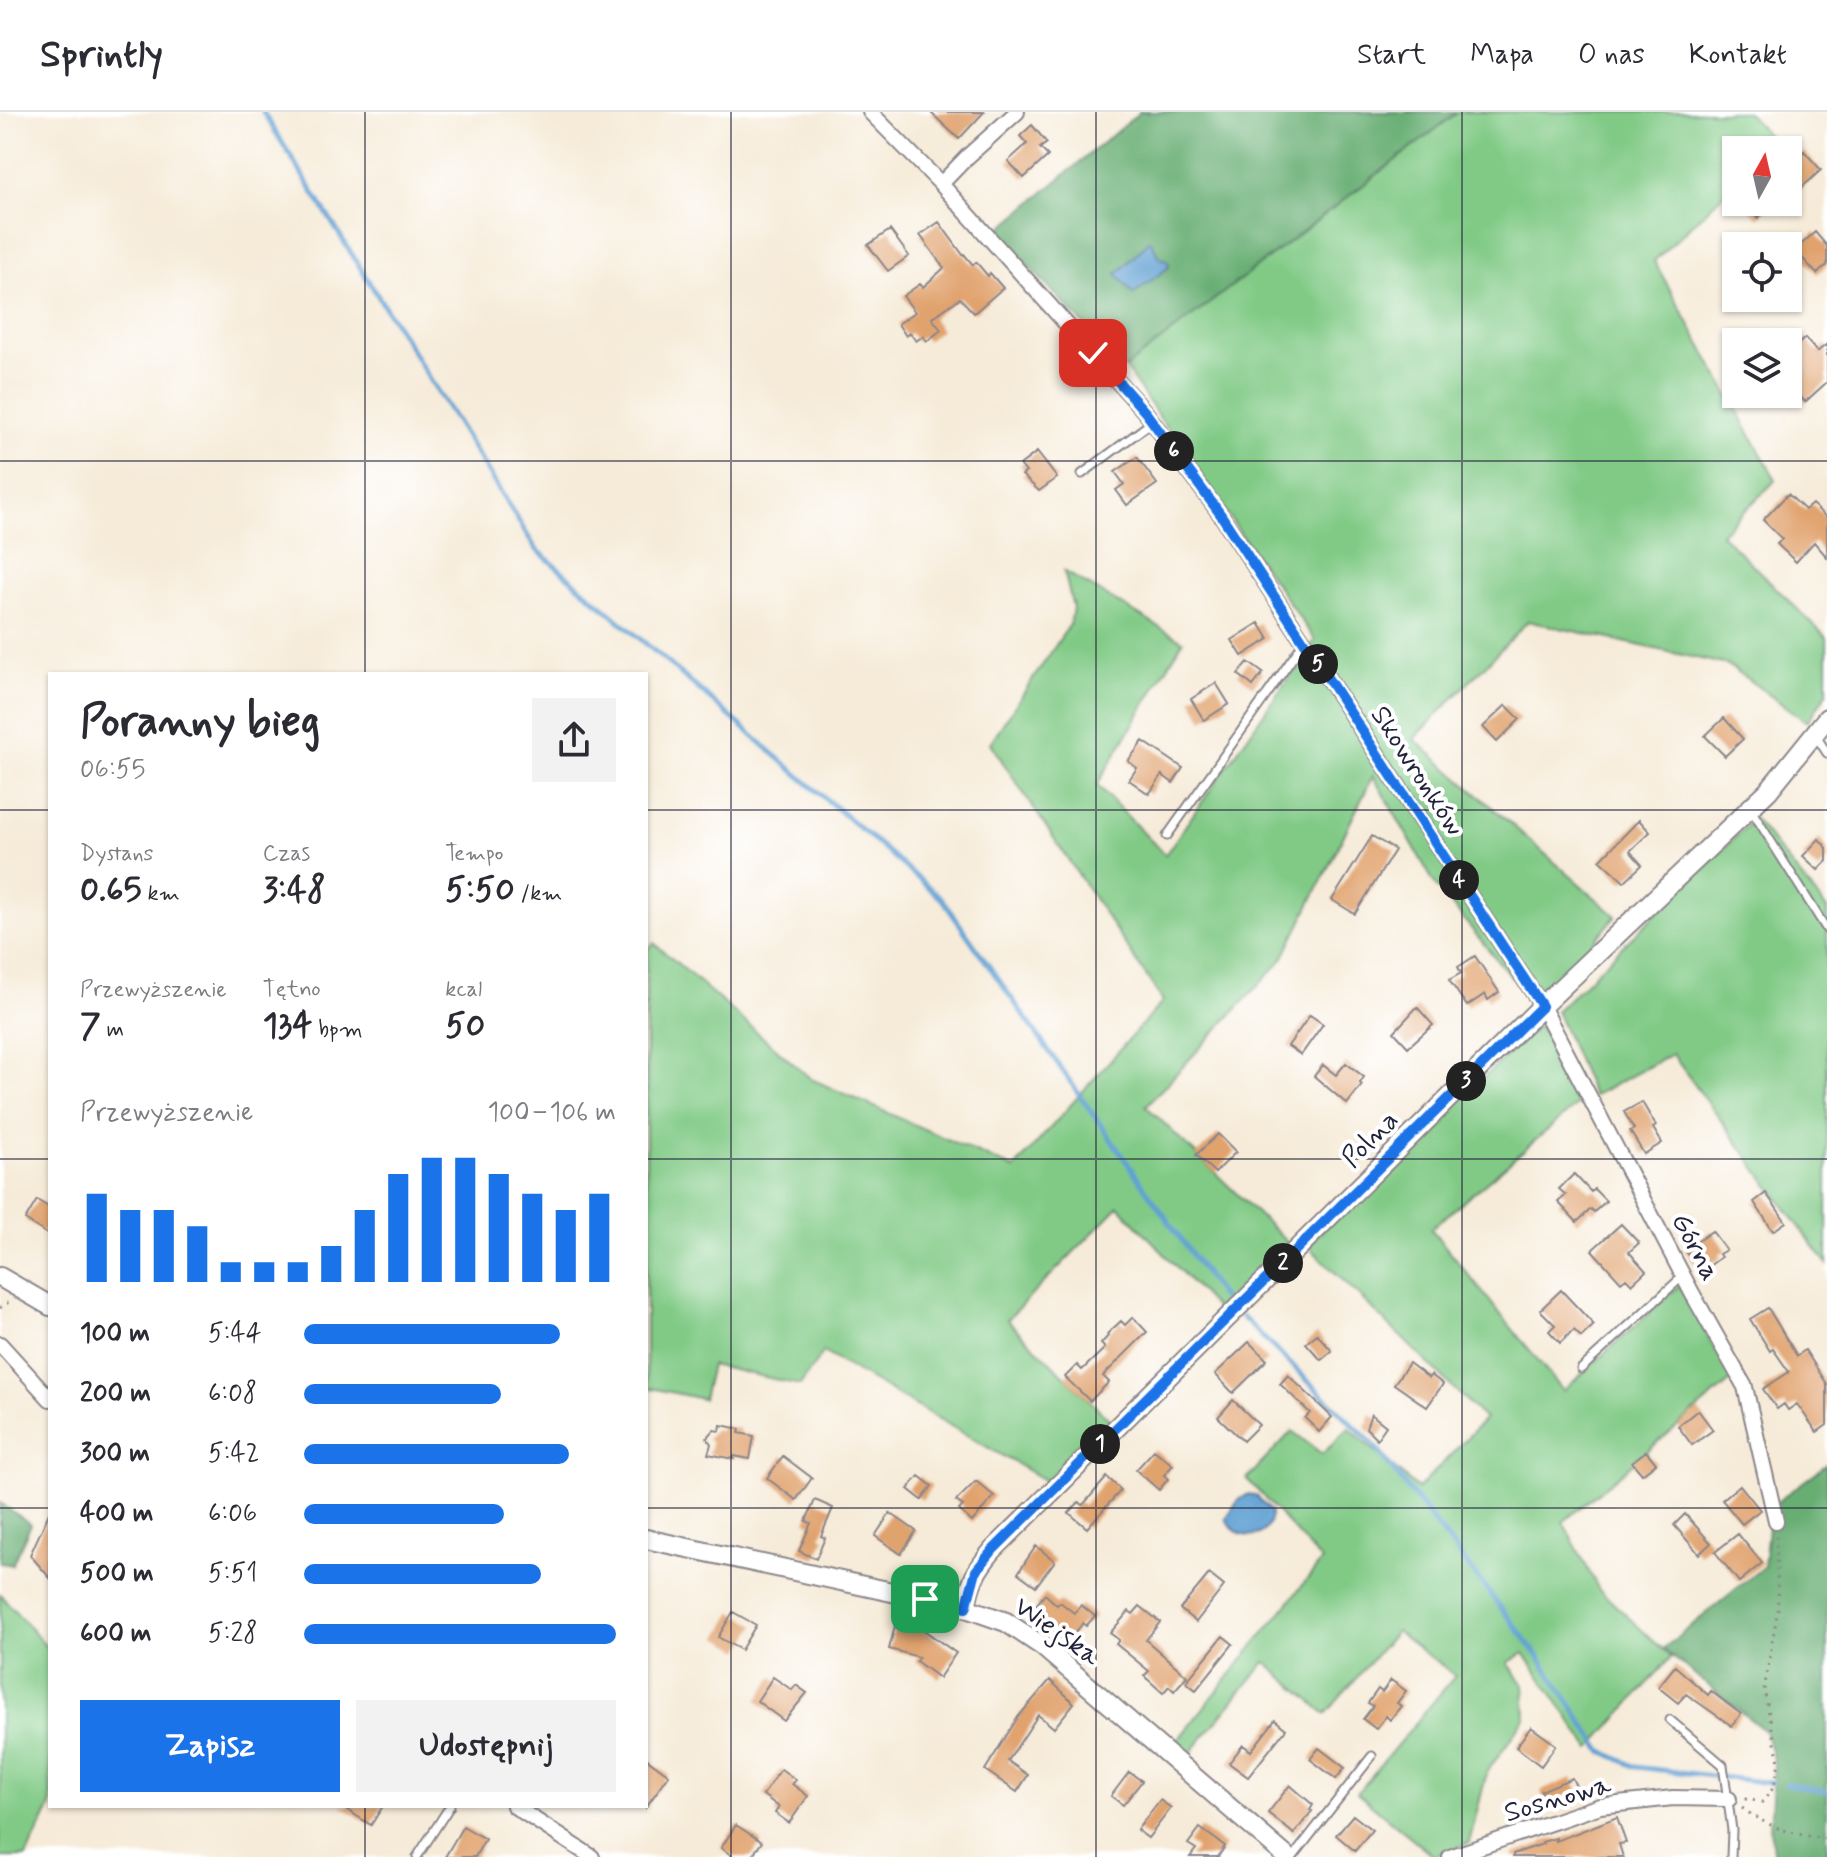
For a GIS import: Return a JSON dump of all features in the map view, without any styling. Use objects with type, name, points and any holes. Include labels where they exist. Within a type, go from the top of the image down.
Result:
[{"type":"street","name":"Skowronków","points":[[870,112],[941,184],[1152,422],[1221,515],[1542,1006]]},
{"type":"street","points":[[941,184],[1017,112]]},
{"type":"street","name":"Polna","points":[[966,1608],[976,1571],[993,1550],[1542,1006],[1751,809],[1827,718]]},
{"type":"street","name":"Górna","points":[[1542,1006],[1683,1276],[1745,1387],[1776,1521]]},
{"type":"street","points":[[2,1282],[48,1305]]},
{"type":"street","points":[[0,1344],[48,1397]]},
{"type":"street","name":"Wiejska","points":[[648,1539],[966,1608],[1006,1622],[1042,1646],[1290,1857]]},
{"type":"street","name":"Sosnowa","points":[[1450,1857],[1600,1806],[1673,1798],[1729,1799]]},
{"type":"street","points":[[517,1808],[592,1857]]},
{"type":"lane","points":[[1082,474],[1152,422]]},
{"type":"lane","points":[[1167,836],[1304,642]]},
{"type":"lane","points":[[1815,734],[1827,753]]},
{"type":"lane","points":[[1751,809],[1827,930]]},
{"type":"lane","points":[[1581,1369],[1683,1276]]},
{"type":"lane","points":[[1670,1720],[1723,1765],[1728,1782],[1731,1857]]},
{"type":"lane","points":[[1290,1857],[1372,1756]]},
{"type":"lane","points":[[417,1857],[449,1808]]},
{"type":"path","points":[[1729,1799],[1762,1802],[1778,1777],[1779,1762],[1764,1690],[1778,1609],[1776,1521]]},
{"type":"path","points":[[1729,1799],[1765,1824],[1791,1834],[1827,1839]]},
{"type":"green space","points":[[1140,112],[1458,112],[1125,368],[996,232]]},
{"type":"green space","points":[[1458,112],[1747,112],[1768,136],[1722,136],[1722,195],[1654,261],[1722,383],[1722,408],[1736,408],[1776,480],[1721,534],[1827,638],[1827,693],[1807,722],[1728,665],[1528,621],[1414,739],[1616,916],[1536,1007],[1436,886],[1373,776],[1283,959],[1146,1106],[1295,1250],[1224,1317],[1119,1206],[1007,1320],[1116,1426],[1053,1485],[823,1352],[800,1385],[711,1365],[703,1399],[648,1387],[648,949],[654,943],[811,1079],[1014,1169],[1163,1001],[990,743],[1070,624],[1073,608],[1064,571],[1183,641],[1097,785],[1165,855],[1315,640],[1125,368]]},
{"type":"green space","points":[[1754,819],[1827,909],[1827,1264],[1672,1054],[1593,1096],[1556,1011]]},
{"type":"green space","points":[[1539,1025],[1584,1099],[1431,1229],[1563,1391],[1680,1285],[1732,1380],[1563,1522],[1599,1590],[1671,1657],[1590,1749],[1524,1653],[1508,1663],[1524,1685],[1526,1717],[1487,1772],[1469,1843],[1434,1856],[1357,1793],[1455,1676],[1396,1631],[1326,1714],[1265,1662],[1188,1756],[1172,1747],[1322,1561],[1247,1479],[1292,1431],[1322,1454],[1349,1428],[1418,1489],[1485,1419],[1307,1245]]},
{"type":"green space","points":[[1827,1464],[1827,1857],[1774,1857],[1770,1830],[1774,1762],[1765,1731],[1663,1649],[1764,1566],[1770,1507]]},
{"type":"green space","points":[[0,1503],[31,1524],[12,1565],[0,1563]]},
{"type":"green space","points":[[0,1594],[48,1649],[50,1808],[26,1857],[0,1857]]},
{"type":"water","points":[[1150,240],[1160,258],[1168,261],[1169,267],[1133,294],[1117,274]]},
{"type":"water","points":[[1248,1494],[1257,1496],[1271,1512],[1266,1529],[1253,1536],[1238,1532],[1226,1518],[1238,1501]]},
{"type":"building","points":[[930,112],[984,112],[959,139]]},
{"type":"building","points":[[1032,125],[1047,143],[1040,148],[1048,156],[1024,178],[1008,161],[1027,144],[1020,136]]},
{"type":"building","points":[[1804,151],[1821,170],[1802,187]]},
{"type":"building","points":[[939,222],[963,255],[973,265],[976,262],[988,276],[990,273],[1003,288],[974,313],[960,298],[932,318],[941,330],[927,341],[923,336],[916,341],[910,333],[906,336],[898,324],[915,312],[903,296],[920,284],[923,287],[944,268],[920,235]]},
{"type":"building","points":[[890,230],[909,256],[888,271],[868,245]]},
{"type":"building","points":[[1815,232],[1827,246],[1827,265],[1817,274],[1802,258],[1802,244]]},
{"type":"building","points":[[1805,338],[1817,352],[1827,344],[1827,382],[1805,402],[1802,399],[1802,341]]},
{"type":"building","points":[[1037,452],[1057,478],[1039,491],[1022,475],[1026,472],[1020,465]]},
{"type":"building","points":[[1137,457],[1157,484],[1127,505],[1116,490],[1124,484],[1115,472]]},
{"type":"building","points":[[1788,494],[1805,510],[1812,504],[1827,518],[1827,557],[1814,542],[1796,562],[1777,544],[1782,539],[1763,520]]},
{"type":"building","points":[[1259,623],[1269,639],[1242,656],[1232,640]]},
{"type":"building","points":[[1248,662],[1263,673],[1253,686],[1238,674]]},
{"type":"building","points":[[1216,683],[1229,704],[1204,720],[1191,699]]},
{"type":"building","points":[[1506,705],[1520,719],[1497,742],[1483,727]]},
{"type":"building","points":[[1724,718],[1743,739],[1725,756],[1705,736]]},
{"type":"building","points":[[1143,741],[1183,768],[1173,783],[1162,775],[1149,794],[1129,780],[1137,768],[1128,761]]},
{"type":"building","points":[[1639,820],[1650,832],[1630,851],[1642,865],[1624,882],[1600,860]]},
{"type":"building","points":[[1372,836],[1395,850],[1355,914],[1332,900]]},
{"type":"building","points":[[1819,839],[1827,848],[1827,861],[1818,870],[1803,856]]},
{"type":"building","points":[[1475,956],[1499,992],[1488,1000],[1485,994],[1467,1006],[1449,980],[1461,973],[1458,967]]},
{"type":"building","points":[[1417,1007],[1433,1025],[1408,1047],[1394,1032]]},
{"type":"building","points":[[1310,1015],[1323,1024],[1301,1055],[1288,1046]]},
{"type":"building","points":[[1346,1063],[1364,1077],[1360,1083],[1362,1085],[1347,1104],[1314,1076],[1323,1065],[1336,1075]]},
{"type":"building","points":[[1642,1102],[1662,1143],[1644,1154],[1630,1131],[1634,1129],[1624,1112]]},
{"type":"building","points":[[1218,1134],[1236,1152],[1215,1173],[1196,1155]]},
{"type":"building","points":[[1574,1174],[1591,1192],[1594,1189],[1606,1201],[1577,1222],[1558,1202],[1566,1195],[1559,1189]]},
{"type":"building","points":[[1766,1193],[1786,1222],[1773,1231],[1754,1202]]},
{"type":"building","points":[[37,1200],[48,1207],[48,1235],[25,1220]]},
{"type":"building","points":[[1621,1224],[1639,1243],[1629,1252],[1646,1271],[1632,1284],[1626,1278],[1621,1282],[1592,1250]]},
{"type":"building","points":[[1712,1231],[1726,1250],[1701,1272],[1685,1250]]},
{"type":"building","points":[[1561,1290],[1594,1325],[1581,1337],[1574,1330],[1560,1343],[1549,1331],[1555,1325],[1540,1310]]},
{"type":"building","points":[[1768,1308],[1797,1356],[1805,1350],[1827,1384],[1827,1425],[1817,1432],[1797,1404],[1788,1410],[1784,1404],[1777,1409],[1763,1389],[1789,1372],[1773,1349],[1770,1351],[1750,1319]]},
{"type":"building","points":[[1133,1317],[1147,1332],[1103,1376],[1109,1382],[1090,1401],[1065,1377],[1077,1365],[1082,1370],[1105,1348],[1101,1344],[1107,1334],[1121,1321],[1125,1325]]},
{"type":"building","points":[[1317,1334],[1332,1351],[1321,1360],[1306,1343]]},
{"type":"building","points":[[1249,1342],[1267,1360],[1233,1393],[1215,1374]]},
{"type":"building","points":[[1409,1363],[1443,1384],[1427,1407],[1394,1384]]},
{"type":"building","points":[[1288,1375],[1332,1417],[1319,1432],[1305,1418],[1310,1413],[1280,1384]]},
{"type":"building","points":[[1233,1400],[1259,1425],[1243,1441],[1218,1417]]},
{"type":"building","points":[[1698,1410],[1713,1430],[1692,1445],[1678,1426]]},
{"type":"building","points":[[1371,1414],[1386,1426],[1377,1439],[1366,1428]]},
{"type":"building","points":[[721,1425],[754,1436],[750,1459],[708,1454],[711,1444],[707,1438],[714,1430],[720,1431]]},
{"type":"building","points":[[1154,1450],[1173,1465],[1164,1475],[1168,1479],[1159,1490],[1136,1470]]},
{"type":"building","points":[[1646,1451],[1656,1463],[1642,1474],[1632,1462]]},
{"type":"building","points":[[783,1456],[812,1478],[796,1500],[767,1478]]},
{"type":"building","points":[[919,1476],[932,1486],[922,1500],[908,1489]]},
{"type":"building","points":[[1107,1477],[1121,1490],[1087,1528],[1069,1513],[1079,1502],[1083,1505]]},
{"type":"building","points":[[976,1481],[994,1496],[972,1522],[959,1510],[963,1506],[956,1501]]},
{"type":"building","points":[[1740,1485],[1760,1510],[1742,1524],[1722,1500]]},
{"type":"building","points":[[815,1500],[833,1508],[821,1536],[825,1538],[816,1559],[799,1551],[811,1523],[806,1521]]},
{"type":"building","points":[[890,1513],[916,1531],[901,1554],[875,1536]]},
{"type":"building","points":[[1685,1514],[1711,1543],[1699,1554],[1674,1525]]},
{"type":"building","points":[[48,1515],[48,1576],[30,1555]]},
{"type":"building","points":[[1738,1534],[1762,1563],[1739,1582],[1715,1552]]},
{"type":"building","points":[[1036,1546],[1055,1561],[1036,1586],[1018,1573]]},
{"type":"building","points":[[1209,1574],[1224,1586],[1196,1622],[1180,1609]]},
{"type":"building","points":[[1045,1594],[1057,1605],[1060,1602],[1074,1613],[1081,1605],[1095,1616],[1086,1626],[1083,1623],[1067,1643],[1034,1616],[1040,1608],[1036,1605]]},
{"type":"building","points":[[1140,1606],[1160,1622],[1146,1640],[1187,1676],[1174,1691],[1169,1686],[1163,1693],[1144,1676],[1149,1671],[1116,1644],[1119,1640],[1110,1633],[1129,1611],[1133,1614]]},
{"type":"building","points":[[733,1612],[756,1625],[741,1650],[718,1637]]},
{"type":"building","points":[[897,1618],[919,1624],[956,1653],[939,1678],[916,1661],[919,1657],[889,1649]]},
{"type":"building","points":[[1223,1636],[1233,1644],[1196,1690],[1186,1682]]},
{"type":"building","points":[[1675,1666],[1708,1695],[1711,1691],[1741,1714],[1732,1726],[1686,1694],[1678,1703],[1658,1687]]},
{"type":"building","points":[[773,1677],[792,1690],[796,1685],[807,1693],[784,1721],[757,1701]]},
{"type":"building","points":[[1050,1680],[1074,1703],[1054,1728],[1038,1715],[1008,1761],[1028,1775],[1017,1792],[985,1770],[1018,1717]]},
{"type":"building","points":[[1391,1680],[1406,1691],[1397,1703],[1401,1706],[1390,1720],[1386,1716],[1376,1729],[1363,1719],[1373,1706],[1368,1703],[1378,1689],[1382,1692]]},
{"type":"building","points":[[1275,1720],[1286,1729],[1248,1777],[1229,1763],[1243,1745],[1251,1751]]},
{"type":"building","points":[[1531,1727],[1556,1745],[1541,1766],[1516,1747]]},
{"type":"building","points":[[1319,1748],[1345,1768],[1336,1779],[1310,1759]]},
{"type":"building","points":[[648,1759],[669,1775],[648,1804]]},
{"type":"building","points":[[781,1769],[796,1780],[792,1784],[808,1796],[789,1823],[775,1813],[779,1807],[763,1795]]},
{"type":"building","points":[[1129,1772],[1142,1781],[1123,1805],[1111,1796]]},
{"type":"building","points":[[1572,1778],[1578,1790],[1547,1804],[1541,1791]]},
{"type":"building","points":[[1290,1785],[1313,1805],[1312,1811],[1294,1834],[1268,1813]]},
{"type":"building","points":[[1160,1800],[1171,1808],[1148,1838],[1137,1830]]},
{"type":"building","points":[[344,1808],[382,1808],[371,1825]]},
{"type":"building","points":[[1353,1815],[1372,1830],[1355,1851],[1336,1835]]},
{"type":"building","points":[[1617,1817],[1626,1843],[1619,1844],[1623,1857],[1513,1857],[1513,1854],[1542,1842],[1556,1838],[1556,1841]]},
{"type":"building","points":[[736,1825],[762,1842],[751,1857],[734,1857],[721,1848]]},
{"type":"building","points":[[463,1826],[485,1839],[475,1857],[445,1857]]},
{"type":"building","points":[[1200,1828],[1225,1846],[1218,1857],[1190,1857],[1196,1849],[1188,1844]]},
{"type":"waterway","points":[[263,112],[536,549],[942,899],[1223,1299]]},
{"type":"waterway","points":[[1242,1317],[1373,1444],[1537,1654],[1602,1751],[1636,1767],[1771,1783]]},
{"type":"waterway","points":[[1787,1784],[1827,1792]]},
{"type":"route","points":[[925,1599],[966,1608],[968,1591],[976,1571],[993,1550],[1542,1006],[1221,515],[1146,413],[1093,353]]}]
